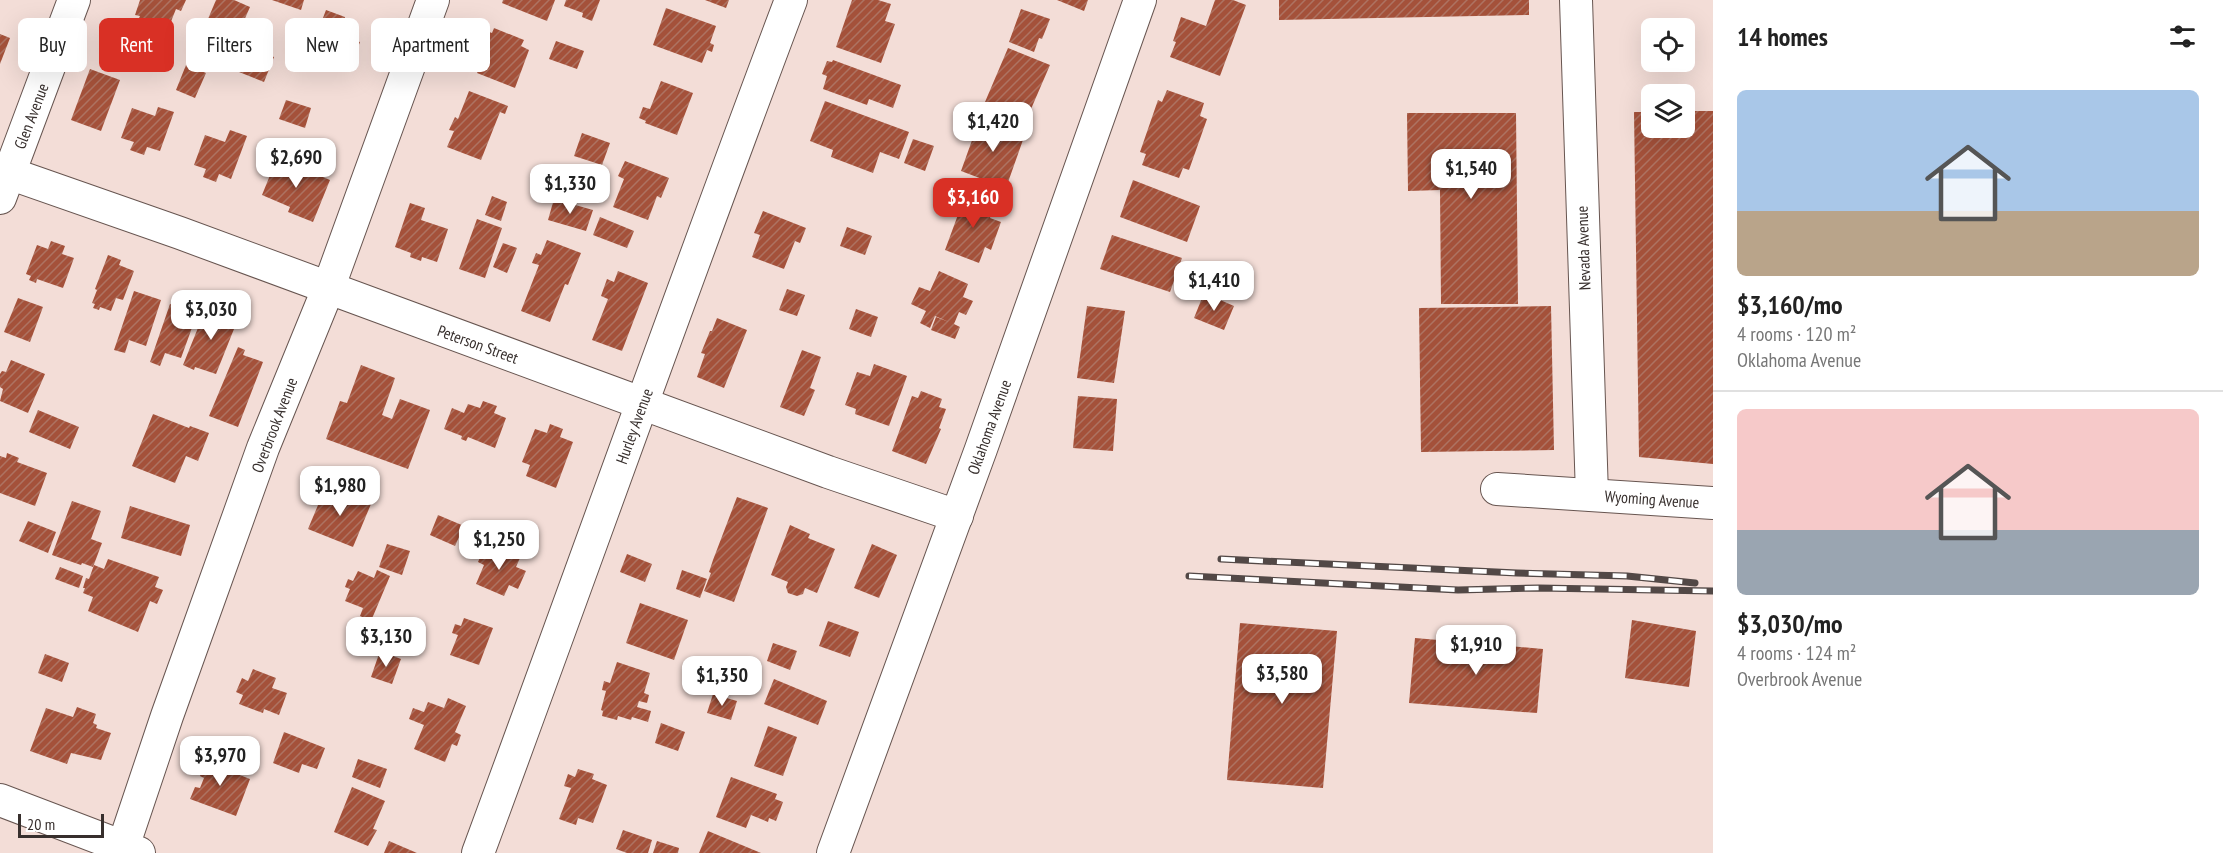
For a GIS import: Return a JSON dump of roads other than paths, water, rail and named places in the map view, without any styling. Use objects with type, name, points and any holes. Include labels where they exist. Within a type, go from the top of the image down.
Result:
[{"type":"street","name":"Glen Avenue","points":[[3,180],[74,0]]},
{"type":"street","name":"Overbrook Avenue","points":[[128,851],[167,716],[263,448],[328,289],[433,0]]},
{"type":"street","name":"Hurley Avenue","points":[[478,853],[791,0]]},
{"type":"street","name":"Oklahoma Avenue","points":[[833,853],[957,516],[1140,0]]},
{"type":"street","name":"Nevada Avenue","points":[[1576,0],[1592,495]]},
{"type":"street","name":"Peterson Street","points":[[3,180],[180,233],[828,472],[957,516]]},
{"type":"street","name":"Wyoming Avenue","points":[[1497,489],[1713,503]]},
{"type":"street","points":[[0,800],[128,851]]},
{"type":"railway","points":[[1221,559],[1627,576],[1695,583]]},
{"type":"railway","points":[[1189,576],[1458,590],[1539,588],[1713,591]]}]
